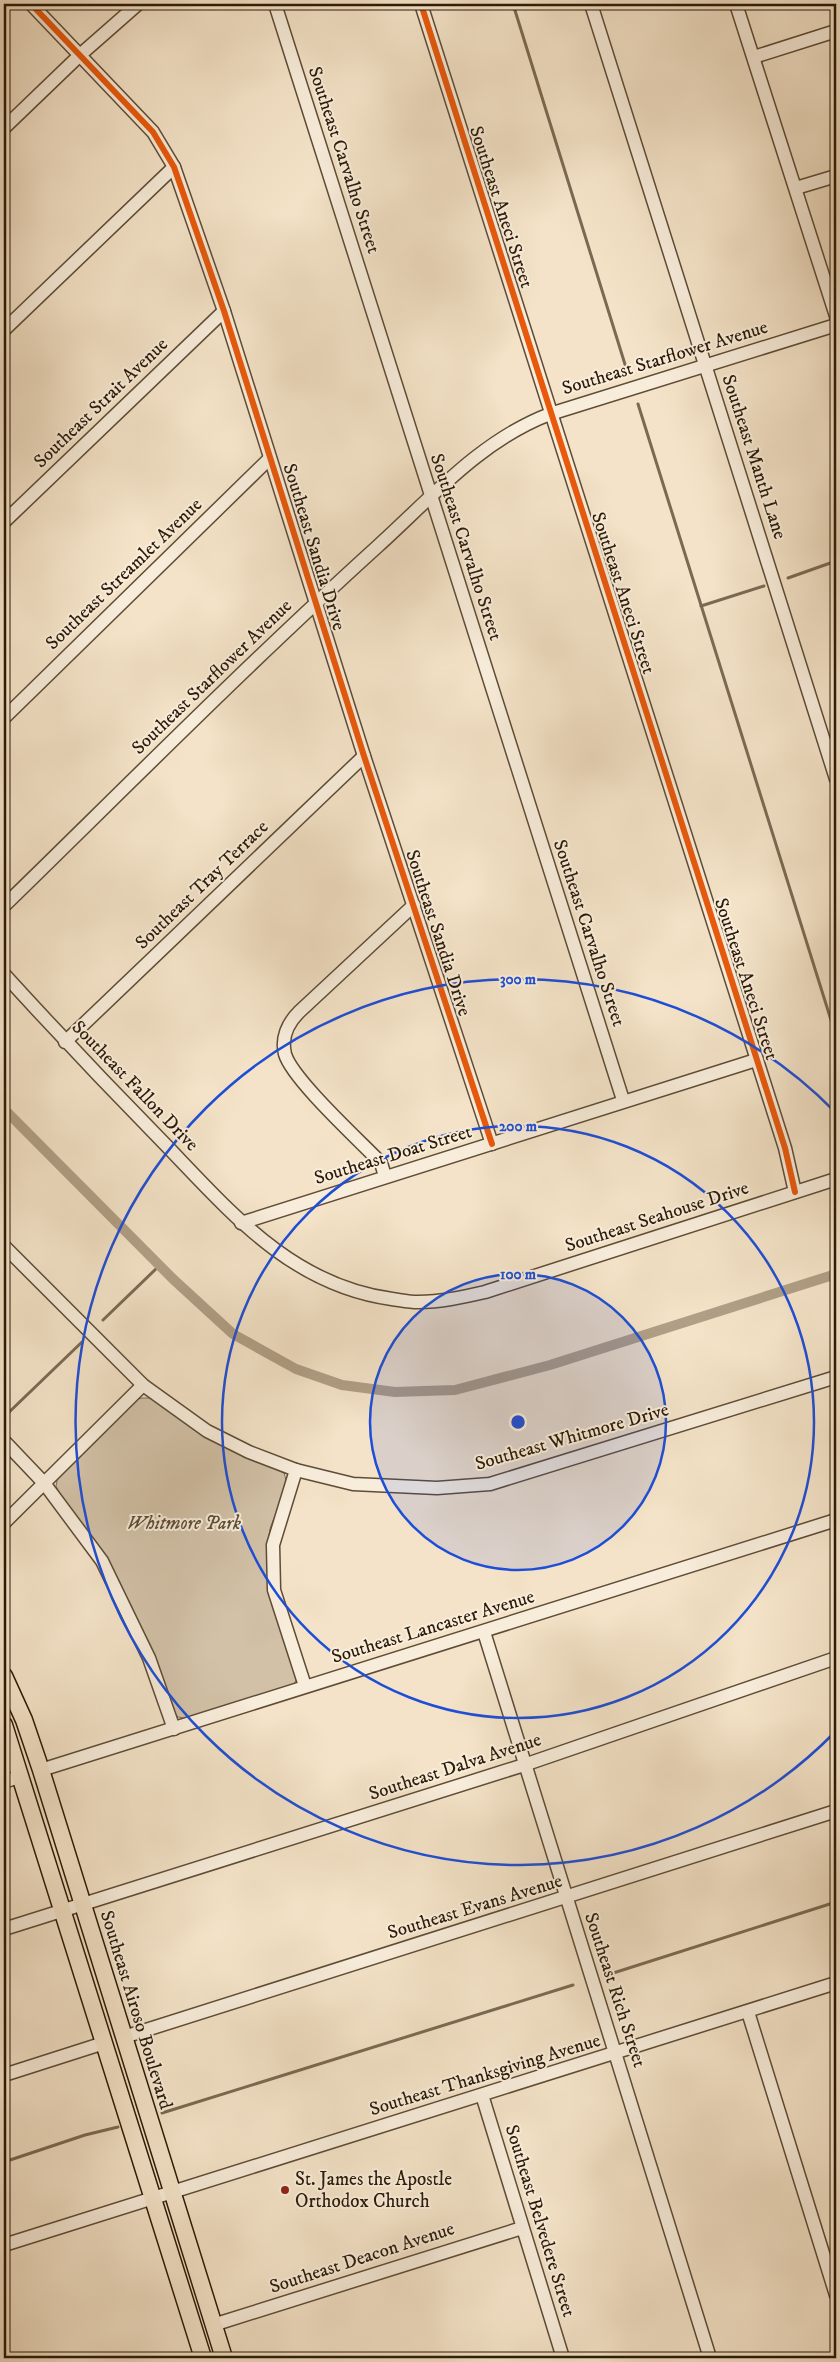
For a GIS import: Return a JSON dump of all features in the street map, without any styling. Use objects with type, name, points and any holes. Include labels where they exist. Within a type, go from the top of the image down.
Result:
[{"type":"main road","name":"Southeast Airoso Boulevard","points":[[4,1676],[24,1720],[41,1770],[224,2358]]},
{"type":"main road","name":"Southeast Airoso Boulevard","points":[[4,1725],[203,2358]]},
{"type":"street","name":"Southeast Sandia Drive","points":[[31,4],[153,132],[174,167],[224,311],[364,756],[492,1144]]},
{"type":"street","points":[[4,128],[80,54],[138,4]]},
{"type":"street","name":"Southeast Carvalho Street","points":[[274,4],[622,1100]]},
{"type":"street","name":"Southeast Aneci Street","points":[[421,4],[785,1148],[795,1192]]},
{"type":"street","name":"Southeast Manth Lane","points":[[591,4],[836,779]]},
{"type":"street","points":[[736,4],[836,316]]},
{"type":"street","points":[[754,57],[836,31]]},
{"type":"street","points":[[4,330],[174,167]]},
{"type":"street","points":[[796,188],[836,176]]},
{"type":"street","name":"Southeast Strait Avenue","points":[[4,522],[224,311]]},
{"type":"street","name":"Southeast Starflower Avenue","points":[[4,906],[315,603],[483,450],[524,424],[550,414],[705,364],[836,325]]},
{"type":"street","name":"Southeast Streamlet Avenue","points":[[4,718],[270,458]]},
{"type":"street","name":"Southeast Tray Terrace","points":[[66,1042],[364,756]]},
{"type":"street","points":[[385,1176],[381,1163],[294,1072],[285,1052],[285,1033],[293,1018],[414,905]]},
{"type":"street","name":"Southeast Fallon Drive","points":[[4,974],[66,1042],[241,1223]]},
{"type":"street","name":"Southeast Doat Street","points":[[241,1223],[385,1176],[492,1144],[622,1100],[756,1060]]},
{"type":"street","name":"Southeast Seahouse Drive","points":[[241,1223],[281,1256],[303,1270],[355,1292],[416,1302],[450,1300],[485,1292],[836,1179]]},
{"type":"street","name":"Southeast Whitmore Drive","points":[[4,1246],[143,1385],[207,1432],[249,1452],[296,1470],[353,1484],[437,1488],[490,1484],[836,1377]]},
{"type":"street","points":[[4,1523],[143,1385]]},
{"type":"street","points":[[4,1442],[44,1483],[102,1561],[149,1658],[174,1728]]},
{"type":"street","points":[[296,1470],[273,1545],[274,1590],[305,1686]]},
{"type":"street","name":"Southeast Lancaster Avenue","points":[[41,1770],[836,1520]]},
{"type":"street","name":"Southeast Rich Street","points":[[484,1632],[710,2358]]},
{"type":"street","name":"Southeast Dalva Avenue","points":[[4,1929],[524,1764],[836,1658]]},
{"type":"street","points":[[4,1782],[21,1776]]},
{"type":"street","name":"Southeast Evans Avenue","points":[[124,2037],[836,1811]]},
{"type":"street","name":"Southeast Thanksgiving Avenue","points":[[4,2245],[616,2054],[836,1983]]},
{"type":"street","points":[[748,2012],[836,2294]]},
{"type":"street","points":[[4,2074],[104,2043]]},
{"type":"street","name":"Southeast Belvedere Street","points":[[482,2095],[563,2358]]},
{"type":"street","name":"Southeast Deacon Avenue","points":[[213,2325],[522,2228]]},
{"type":"green space","name":"Whitmore Park","points":[[150,1398],[160,1402],[216,1442],[284,1473],[286,1480],[284,1494],[270,1529],[267,1549],[296,1674],[296,1681],[289,1688],[188,1719],[178,1717],[173,1711],[120,1583],[60,1494],[56,1486],[58,1475],[135,1400]]},
{"type":"waterway","points":[[513,4],[628,374]]},
{"type":"waterway","points":[[638,404],[836,1036]]},
{"type":"waterway","points":[[788,578],[836,561]]},
{"type":"waterway","points":[[701,606],[764,586]]},
{"type":"waterway","points":[[4,1109],[173,1279],[233,1334],[296,1369],[342,1385],[395,1392],[455,1390],[550,1365],[836,1274]]},
{"type":"waterway","points":[[103,1320],[159,1266]]},
{"type":"waterway","points":[[4,1417],[82,1342]]},
{"type":"waterway","points":[[607,1975],[836,1902]]},
{"type":"waterway","points":[[162,2113],[573,1985]]},
{"type":"waterway","points":[[4,2162],[85,2135],[118,2127]]},
{"type":"cycle path","points":[[31,4],[153,132],[174,167],[224,311],[364,756],[492,1144]]},
{"type":"cycle path","points":[[421,4],[785,1148],[795,1192]]},
{"type":"place","name":"St. James the Apostle Orthodox Church","points":[[285,2190]]}]
